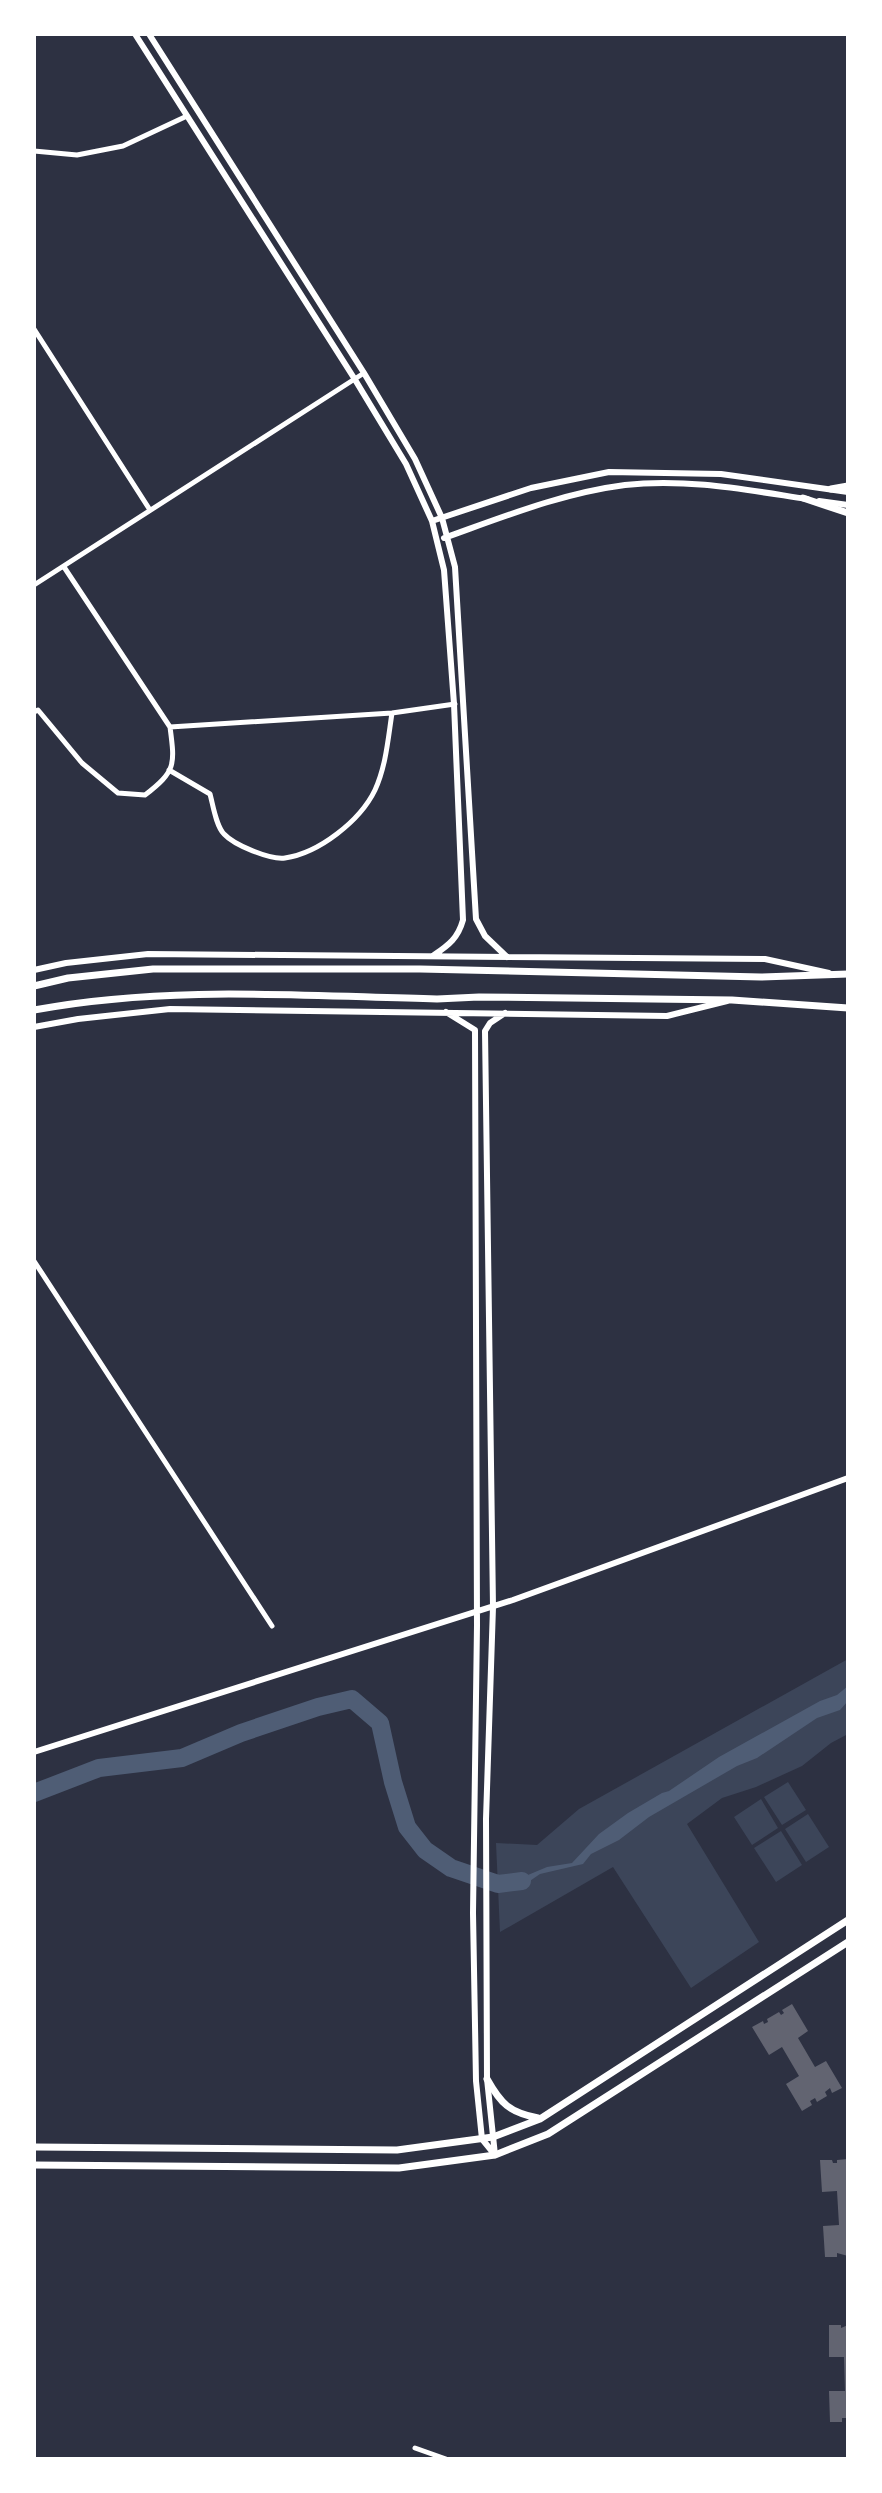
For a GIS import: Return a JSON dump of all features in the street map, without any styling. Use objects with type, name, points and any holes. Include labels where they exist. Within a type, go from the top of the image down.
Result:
[{"type":"main road","points":[[831,489],[848,486]]},
{"type":"main road","points":[[803,498],[848,513]]},
{"type":"main road","points":[[832,974],[848,965]]},
{"type":"main road","points":[[34,986],[68,978],[153,969],[513,971],[761,977],[848,974]]},
{"type":"main road","points":[[34,1010],[80,1001],[163,994],[732,1000],[847,1009]]},
{"type":"main road","points":[[34,2147],[397,2150],[493,2137],[540,2119],[848,1920]]},
{"type":"main road","points":[[34,2165],[399,2168],[495,2155],[548,2134],[848,1942]]},
{"type":"main road","points":[[487,2079],[497,2098],[507,2108],[540,2119]]},
{"type":"street","points":[[135,34],[354,378],[406,464],[432,521],[444,570],[454,704],[463,920],[452,942],[434,955]]},
{"type":"street","points":[[149,34],[364,373],[415,459],[442,518],[455,567],[476,919],[485,936],[507,957]]},
{"type":"street","points":[[34,151],[77,155],[123,146],[187,116]]},
{"type":"street","points":[[34,329],[150,510]]},
{"type":"street","points":[[34,585],[364,373]]},
{"type":"street","points":[[432,521],[531,488],[609,472],[721,474],[848,492]]},
{"type":"street","points":[[436,540],[551,500],[627,485],[700,485],[848,505]]},
{"type":"street","points":[[34,712],[38,710],[82,763],[118,793],[145,795],[165,779],[174,759],[170,727],[64,567]]},
{"type":"street","points":[[170,727],[392,713],[464,703]]},
{"type":"street","points":[[169,770],[210,794],[222,833],[246,849],[283,859],[319,846],[352,824],[374,792],[384,764],[392,713]]},
{"type":"street","points":[[34,970],[66,963],[148,954],[434,955],[765,959],[832,974]]},
{"type":"street","points":[[34,1027],[170,1009],[667,1016],[732,1000]]},
{"type":"street","points":[[446,1012],[475,1030],[473,1913],[476,2081],[482,2139],[495,2155]]},
{"type":"street","points":[[495,2155],[487,2079],[486,1819],[493,1607],[485,1031],[490,1023],[505,1013]]},
{"type":"street","points":[[34,1261],[272,1626]]},
{"type":"street","points":[[34,1752],[493,1607],[848,1478]]},
{"type":"street","points":[[415,2448],[446,2459]]},
{"type":"shaded area","points":[[848,1659],[848,1734],[802,1766],[756,1787],[722,1798],[687,1824],[759,1942],[691,1988],[613,1867],[500,1932],[496,1843],[537,1845],[579,1809]]},
{"type":"shaded area","points":[[848,1686],[848,1701],[840,1710],[817,1718],[757,1758],[737,1766],[649,1817],[619,1840],[591,1854],[583,1864],[540,1874],[524,1885],[498,1889],[498,1877],[516,1880],[547,1867],[572,1863],[599,1834],[628,1813],[669,1791],[719,1757],[820,1701],[837,1695]]},
{"type":"shaded area","points":[[788,1782],[806,1810],[782,1825],[764,1797]]},
{"type":"shaded area","points":[[761,1799],[778,1828],[752,1845],[734,1817]]},
{"type":"shaded area","points":[[808,1814],[829,1847],[806,1862],[785,1829]]},
{"type":"shaded area","points":[[781,1831],[802,1865],[776,1882],[754,1848]]},
{"type":"building","points":[[792,2004],[808,2031],[798,2038],[815,2067],[826,2061],[842,2088],[832,2093],[830,2088],[825,2092],[827,2096],[817,2102],[815,2098],[810,2101],[812,2105],[802,2111],[786,2084],[799,2076],[782,2047],[769,2055],[752,2027],[763,2021],[764,2024],[768,2022],[767,2019],[779,2012],[781,2015],[784,2013],[782,2010]]},
{"type":"building","points":[[848,2159],[848,2256],[837,2253],[837,2257],[825,2257],[823,2226],[839,2225],[837,2191],[822,2192],[820,2160],[837,2163],[837,2160]]},
{"type":"building","points":[[829,2325],[841,2325],[841,2328],[848,2325],[848,2418],[842,2418],[842,2422],[830,2422],[829,2391],[845,2391],[844,2357],[829,2357]]},
{"type":"waterway","points":[[34,1793],[99,1768],[182,1758],[241,1733],[352,1699],[380,1723],[407,1827],[425,1850],[451,1868],[498,1884],[522,1881]]}]
